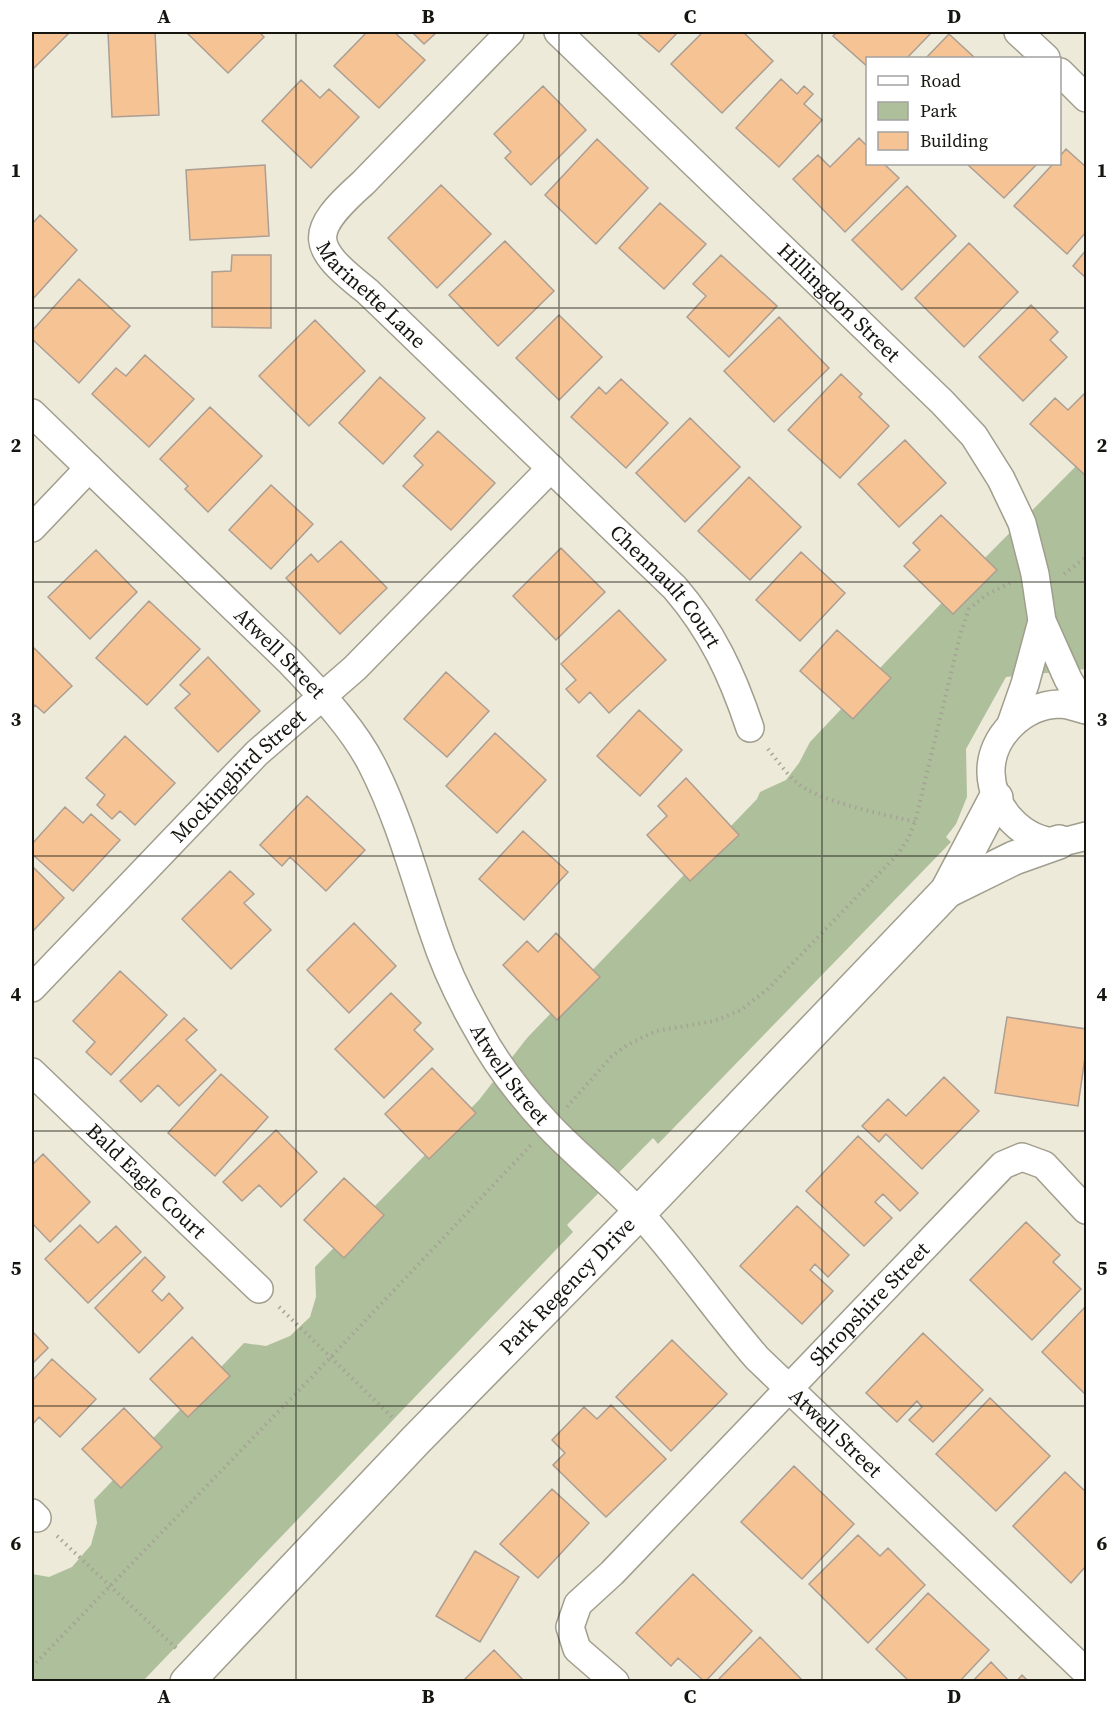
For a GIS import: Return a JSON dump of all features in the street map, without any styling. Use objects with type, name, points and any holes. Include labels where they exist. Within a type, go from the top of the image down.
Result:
[{"type":"street","name":"Marinette Lane","points":[[510,32],[363,183],[341,202],[325,223],[322,238],[326,250],[344,272],[368,291],[551,468]]},
{"type":"street","name":"Hillingdon Street","points":[[558,32],[942,402],[974,436],[1001,479],[1022,523],[1035,574],[1042,621],[1068,680],[1086,710]]},
{"type":"street","points":[[1018,32],[1045,57]]},
{"type":"street","points":[[1061,74],[1086,98]]},
{"type":"street","name":"Atwell Street","points":[[32,413],[282,654],[322,696],[355,737],[384,790],[401,831],[433,933],[452,980],[478,1032],[501,1066],[549,1126],[639,1213],[688,1270],[738,1337],[788,1390],[1086,1672]]},
{"type":"street","points":[[32,528],[89,468]]},
{"type":"street","name":"Mockingbird Street","points":[[32,988],[258,753],[355,668],[551,468]]},
{"type":"street","name":"Chennault Court","points":[[551,468],[656,568],[696,613],[730,673],[750,728]]},
{"type":"street","name":"Hillingdon Street","points":[[1011,724],[1025,684],[1042,621]]},
{"type":"street","points":[[1079,838],[1033,836],[1018,826],[996,798],[991,772],[996,746],[1011,724],[1034,709],[1060,704],[1086,710]]},
{"type":"street","name":"Park Regency Drive","points":[[192,1676],[416,1440],[639,1213],[947,891],[996,798]]},
{"type":"street","name":"Park Regency Drive","points":[[947,891],[1014,858],[1079,838]]},
{"type":"street","name":"Bald Eagle Court","points":[[32,1072],[259,1289]]},
{"type":"street","name":"Shropshire Street","points":[[615,1682],[577,1649],[570,1627],[578,1604],[612,1573],[1003,1165],[1022,1157],[1044,1165],[1086,1210]]},
{"type":"path","points":[[32,1667],[331,1357],[611,1057],[627,1045],[656,1032],[714,1021],[741,1010],[769,988],[897,855],[908,839],[915,822],[961,632],[969,609],[986,595],[1004,585],[1035,574],[1064,575],[1086,557]]},
{"type":"path","points":[[750,728],[793,780],[802,787],[824,798],[915,822]]},
{"type":"path","points":[[259,1289],[416,1440]]},
{"type":"path","points":[[34,1516],[110,1586],[192,1676]]},
{"type":"green space","points":[[1086,456],[1086,669],[1006,677],[966,749],[967,797],[956,824],[946,837],[951,842],[658,1144],[653,1138],[567,1225],[573,1232],[143,1681],[32,1681],[32,1574],[49,1577],[72,1567],[91,1545],[97,1523],[94,1500],[244,1343],[266,1346],[290,1336],[310,1317],[316,1297],[315,1267],[479,1100],[527,1038],[757,799],[760,792],[786,780],[799,763],[810,742],[969,574]]},
{"type":"building","points":[[32,32],[70,32],[32,70]]},
{"type":"building","points":[[108,32],[155,32],[159,115],[112,117]]},
{"type":"building","points":[[186,32],[259,32],[264,37],[228,73]]},
{"type":"building","points":[[367,32],[394,32],[425,60],[379,108],[334,66]]},
{"type":"building","points":[[412,32],[437,32],[424,44]]},
{"type":"building","points":[[636,32],[678,32],[659,52]]},
{"type":"building","points":[[703,32],[743,32],[773,61],[722,113],[671,64]]},
{"type":"building","points":[[837,32],[932,32],[908,57],[866,57],[866,65],[833,36]]},
{"type":"building","points":[[949,34],[974,57],[927,57]]},
{"type":"building","points":[[781,79],[797,94],[804,86],[813,94],[804,104],[822,120],[779,167],[736,128]]},
{"type":"building","points":[[301,80],[320,98],[329,89],[359,117],[311,168],[262,121]]},
{"type":"building","points":[[543,86],[586,130],[531,185],[505,158],[511,152],[494,134]]},
{"type":"building","points":[[859,138],[866,145],[866,165],[885,165],[899,178],[845,232],[793,179],[818,155],[830,167]]},
{"type":"building","points":[[597,139],[648,188],[596,244],[545,195]]},
{"type":"building","points":[[1066,149],[1086,167],[1086,232],[1067,254],[1014,206],[1052,165],[1061,165],[1061,155]]},
{"type":"building","points":[[265,165],[269,236],[190,240],[186,170]]},
{"type":"building","points":[[968,165],[1036,165],[1004,198]]},
{"type":"building","points":[[441,185],[491,234],[437,288],[388,238]]},
{"type":"building","points":[[907,186],[956,236],[902,290],[852,240]]},
{"type":"building","points":[[660,203],[706,244],[664,289],[619,248]]},
{"type":"building","points":[[40,215],[77,250],[32,300],[32,224]]},
{"type":"building","points":[[505,241],[554,291],[498,346],[449,295]]},
{"type":"building","points":[[969,243],[1018,292],[964,347],[915,298]]},
{"type":"building","points":[[1086,250],[1086,278],[1073,266]]},
{"type":"building","points":[[232,255],[271,255],[271,328],[212,327],[212,272],[231,271]]},
{"type":"building","points":[[721,255],[777,306],[729,357],[687,317],[706,296],[693,284]]},
{"type":"building","points":[[79,279],[130,326],[79,383],[32,339],[32,331]]},
{"type":"building","points":[[1031,305],[1058,332],[1050,340],[1067,357],[1023,401],[979,357]]},
{"type":"building","points":[[559,315],[602,357],[559,400],[516,358]]},
{"type":"building","points":[[779,317],[829,368],[774,422],[724,371]]},
{"type":"building","points":[[315,320],[365,371],[309,426],[259,376]]},
{"type":"building","points":[[145,355],[194,399],[149,447],[92,394],[116,368],[126,376]]},
{"type":"building","points":[[841,374],[862,394],[859,397],[889,426],[840,478],[788,430]]},
{"type":"building","points":[[380,377],[425,418],[383,464],[339,423]]},
{"type":"building","points":[[621,379],[668,423],[626,468],[571,417],[599,387],[606,394]]},
{"type":"building","points":[[1086,392],[1086,476],[1030,424],[1055,398],[1068,410]]},
{"type":"building","points":[[210,407],[262,456],[208,512],[185,489],[188,486],[160,459]]},
{"type":"building","points":[[690,418],[740,467],[685,522],[636,473]]},
{"type":"building","points":[[438,431],[495,483],[451,530],[403,486],[423,465],[414,456]]},
{"type":"building","points":[[905,440],[946,483],[899,527],[858,484]]},
{"type":"building","points":[[749,477],[801,527],[750,580],[698,531]]},
{"type":"building","points":[[271,485],[313,524],[271,569],[229,530]]},
{"type":"building","points":[[941,515],[997,570],[953,614],[904,566],[920,550],[913,543]]},
{"type":"building","points":[[341,541],[387,588],[340,634],[286,578],[311,554],[318,562]]},
{"type":"building","points":[[561,548],[605,592],[556,640],[513,596]]},
{"type":"building","points":[[96,550],[137,592],[90,639],[48,597]]},
{"type":"building","points":[[801,552],[845,593],[800,641],[756,600]]},
{"type":"building","points":[[149,601],[200,649],[147,705],[96,658]]},
{"type":"building","points":[[619,610],[666,660],[609,713],[590,692],[579,703],[566,689],[576,680],[561,664]]},
{"type":"building","points":[[837,630],[891,678],[853,719],[800,671]]},
{"type":"building","points":[[32,646],[72,686],[44,713],[35,705],[32,709]]},
{"type":"building","points":[[208,657],[260,711],[218,752],[175,708],[190,694],[180,685]]},
{"type":"building","points":[[446,672],[489,711],[447,757],[404,719]]},
{"type":"building","points":[[639,710],[682,750],[640,796],[597,756]]},
{"type":"building","points":[[495,733],[546,780],[497,833],[446,786]]},
{"type":"building","points":[[125,736],[175,783],[135,825],[120,811],[112,819],[97,805],[105,795],[86,778]]},
{"type":"building","points":[[686,778],[739,835],[690,881],[647,835],[667,816],[658,806]]},
{"type":"building","points":[[307,796],[365,850],[326,891],[290,857],[282,866],[260,845]]},
{"type":"building","points":[[65,807],[83,823],[91,814],[120,840],[73,891],[32,854],[32,844]]},
{"type":"building","points":[[523,831],[568,872],[524,920],[479,879]]},
{"type":"building","points":[[32,866],[64,898],[32,932]]},
{"type":"building","points":[[230,871],[254,894],[244,903],[271,930],[231,969],[182,919]]},
{"type":"building","points":[[354,923],[396,966],[349,1013],[307,970]]},
{"type":"building","points":[[556,933],[600,977],[557,1020],[503,965],[527,941],[538,952]]},
{"type":"building","points":[[120,971],[167,1015],[111,1075],[86,1052],[95,1042],[73,1021]]},
{"type":"building","points":[[391,993],[421,1023],[414,1030],[433,1049],[384,1098],[335,1049]]},
{"type":"building","points":[[1007,1017],[1086,1029],[1086,1050],[1078,1106],[995,1093]]},
{"type":"building","points":[[184,1018],[197,1030],[186,1040],[216,1070],[179,1106],[158,1085],[141,1102],[120,1081]]},
{"type":"building","points":[[432,1068],[476,1113],[429,1159],[385,1114]]},
{"type":"building","points":[[221,1074],[268,1117],[215,1176],[168,1133]]},
{"type":"building","points":[[944,1077],[979,1111],[922,1169],[886,1134],[879,1142],[862,1126],[888,1099],[906,1116]]},
{"type":"building","points":[[276,1130],[317,1172],[281,1207],[259,1185],[242,1201],[223,1182]]},
{"type":"building","points":[[858,1136],[918,1193],[900,1211],[883,1194],[875,1202],[892,1218],[864,1246],[806,1191]]},
{"type":"building","points":[[43,1154],[90,1202],[50,1242],[32,1223],[32,1165]]},
{"type":"building","points":[[344,1178],[384,1215],[344,1258],[304,1220]]},
{"type":"building","points":[[797,1206],[849,1255],[828,1277],[815,1264],[810,1270],[833,1291],[802,1324],[740,1266]]},
{"type":"building","points":[[1026,1222],[1060,1255],[1053,1262],[1081,1289],[1032,1340],[970,1280]]},
{"type":"building","points":[[80,1225],[98,1243],[116,1226],[141,1252],[88,1303],[45,1259]]},
{"type":"building","points":[[145,1257],[165,1277],[152,1291],[162,1301],[169,1293],[183,1308],[139,1353],[95,1308]]},
{"type":"building","points":[[1086,1306],[1086,1395],[1042,1352]]},
{"type":"building","points":[[32,1331],[48,1348],[32,1364]]},
{"type":"building","points":[[923,1333],[983,1390],[933,1442],[909,1420],[922,1407],[917,1401],[897,1422],[866,1393]]},
{"type":"building","points":[[192,1337],[230,1376],[188,1417],[150,1379]]},
{"type":"building","points":[[672,1340],[727,1394],[671,1451],[616,1397]]},
{"type":"building","points":[[52,1359],[96,1399],[60,1437],[39,1417],[32,1425],[32,1381]]},
{"type":"building","points":[[990,1398],[1050,1456],[996,1511],[936,1454]]},
{"type":"building","points":[[611,1405],[666,1459],[606,1517],[553,1465],[565,1453],[552,1440],[584,1407],[597,1419]]},
{"type":"building","points":[[124,1408],[162,1447],[121,1488],[82,1449]]},
{"type":"building","points":[[794,1466],[854,1524],[802,1579],[741,1522]]},
{"type":"building","points":[[1065,1472],[1086,1492],[1086,1566],[1071,1583],[1013,1526]]},
{"type":"building","points":[[552,1489],[589,1523],[538,1578],[500,1544]]},
{"type":"building","points":[[858,1535],[880,1556],[888,1548],[925,1585],[868,1643],[809,1584]]},
{"type":"building","points":[[475,1551],[519,1577],[480,1642],[436,1616]]},
{"type":"building","points":[[693,1574],[752,1631],[705,1682],[678,1658],[671,1666],[636,1633]]},
{"type":"building","points":[[928,1593],[989,1650],[959,1682],[910,1682],[876,1649]]},
{"type":"building","points":[[760,1637],[804,1682],[716,1682]]},
{"type":"building","points":[[494,1650],[525,1682],[462,1682]]},
{"type":"building","points":[[991,1662],[1010,1682],[972,1682]]},
{"type":"building","points":[[1022,1675],[1029,1682],[1016,1682]]}]
